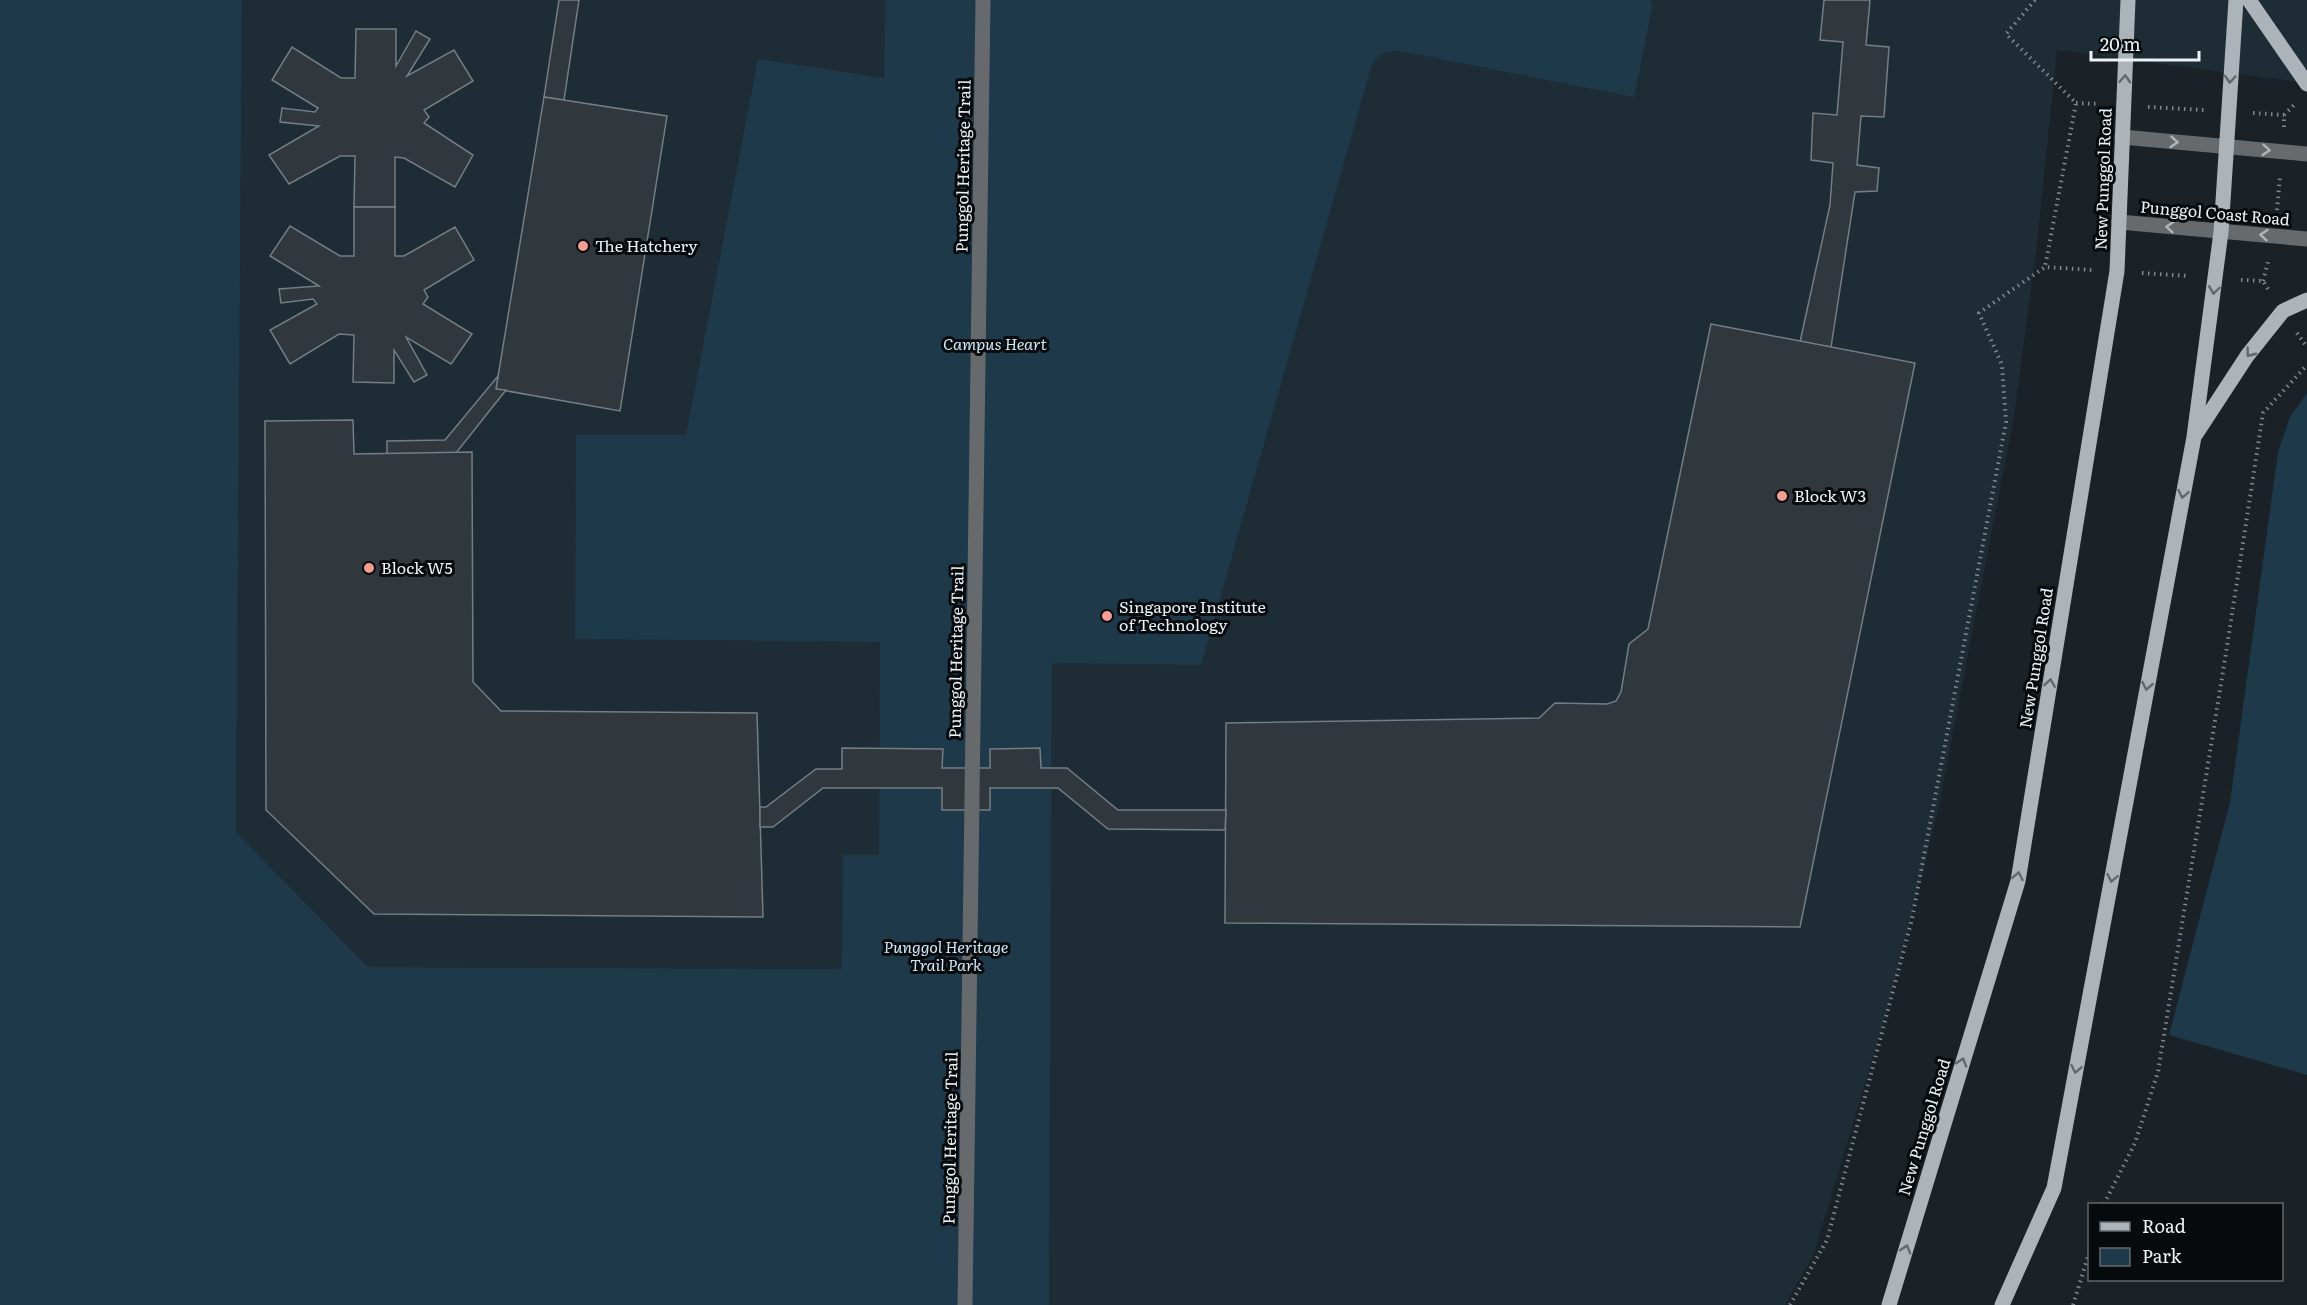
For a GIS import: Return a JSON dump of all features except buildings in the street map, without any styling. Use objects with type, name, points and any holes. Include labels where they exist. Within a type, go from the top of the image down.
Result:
[{"type":"main road","name":"New Punggol Road","points":[[1888,1305],[2018,881],[2116,271],[2128,0]]},
{"type":"main road","points":[[2002,1305],[2054,1188],[2194,437],[2221,231],[2236,0]]},
{"type":"main road","points":[[2249,0],[2307,84]]},
{"type":"main road","points":[[2194,437],[2247,356],[2283,311],[2307,300]]},
{"type":"street","name":"Punggol Heritage Trail","points":[[965,1305],[983,0]]},
{"type":"street","points":[[2122,137],[2307,154]]},
{"type":"street","name":"Punggol Coast Road","points":[[2119,222],[2307,239]]},
{"type":"path","points":[[2035,0],[2006,33],[2076,103],[2284,115]]},
{"type":"path","points":[[2263,281],[2274,236],[2283,152],[2284,115],[2299,99]]},
{"type":"path","points":[[1790,1305],[1827,1240],[1912,919],[1919,884],[2006,422],[2002,365],[1979,313],[2045,267],[2076,103]]},
{"type":"path","points":[[2105,1203],[2135,1143],[2158,1072],[2226,653],[2262,413],[2307,365]]},
{"type":"path","points":[[2073,1305],[2088,1256]]},
{"type":"shaded area","name":"Singapore Institute of Technology","points":[[242,0],[2307,0],[2307,83],[2057,50],[2037,244],[2014,416],[1937,815],[1889,1004],[1814,1254],[1785,1305],[1049,1305],[1050,975],[842,969],[368,967],[236,832]]},
{"type":"green space","points":[[0,0],[242,0],[236,832],[368,967],[842,969],[843,855],[879,855],[880,642],[575,639],[576,435],[686,435],[758,59],[884,78],[885,0],[1651,0],[1652,8],[1634,97],[1400,51],[1384,53],[1375,60],[1201,665],[1052,663],[1049,1305],[0,1305]]},
{"type":"green space","points":[[2307,393],[2307,1075],[2169,1035],[2230,802],[2278,452],[2290,417]]},
{"type":"place","name":"The Hatchery","points":[[583,246]]},
{"type":"place","name":"Block W3","points":[[1782,496]]},
{"type":"place","name":"Block W5","points":[[369,568]]},
{"type":"place","name":"Singapore Institute of Technology","points":[[1107,616]]},
{"type":"park label","name":"Campus Heart","points":[[995,344]]},
{"type":"park label","name":"Punggol Heritage Trail Park","points":[[946,956]]}]
